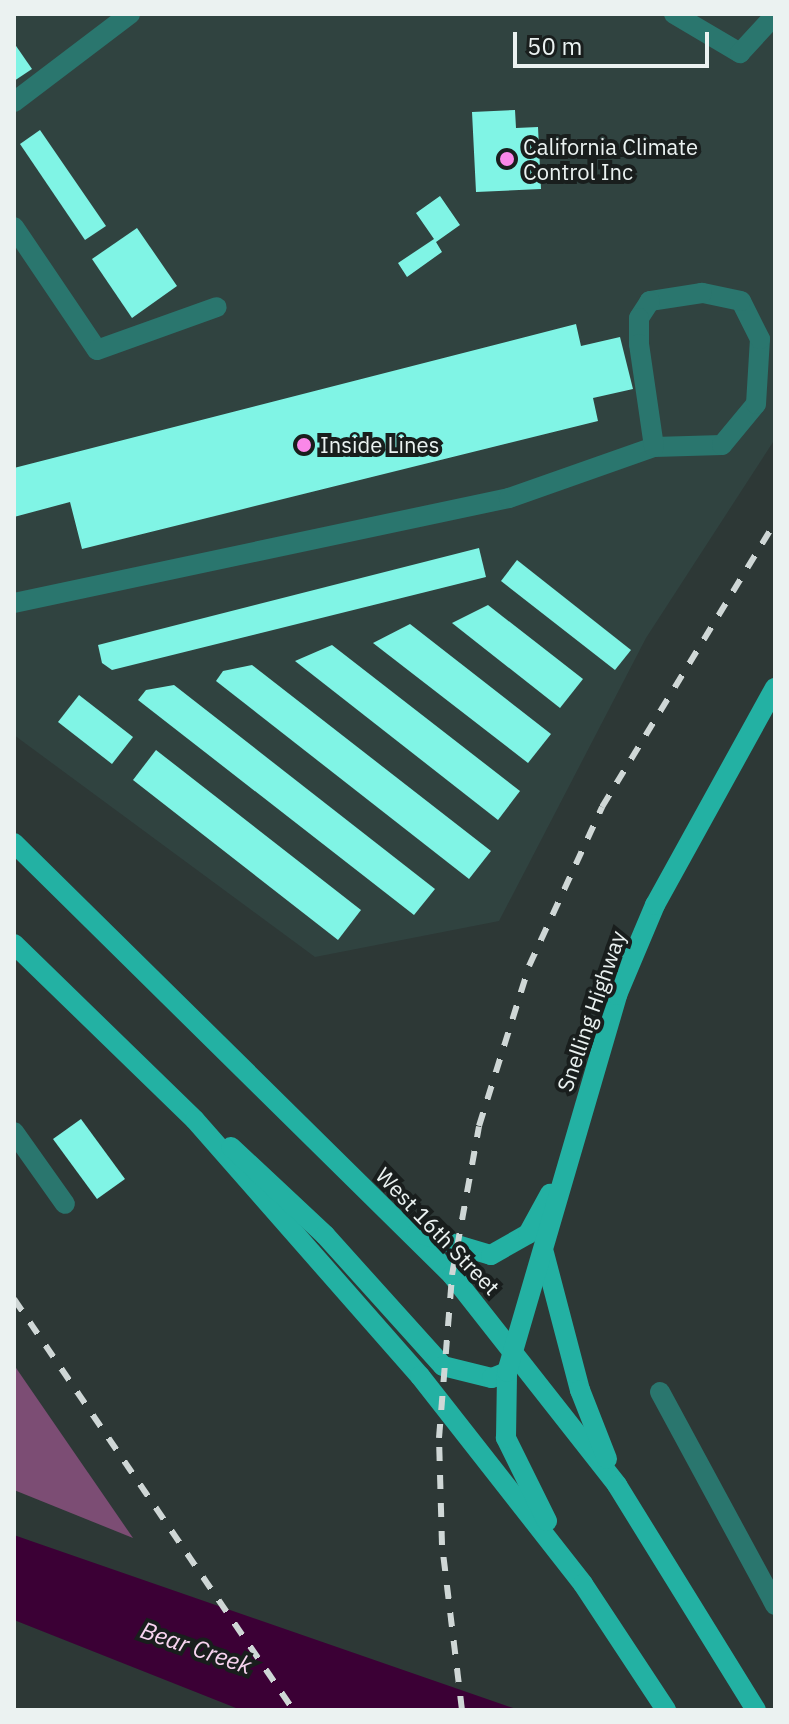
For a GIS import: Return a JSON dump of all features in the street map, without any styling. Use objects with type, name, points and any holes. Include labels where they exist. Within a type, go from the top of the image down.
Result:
[{"type":"main road","name":"Snelling Highway","points":[[583,1584],[514,1464],[503,1413],[507,1372],[617,995],[655,905],[775,688]]},
{"type":"main road","name":"West 16th Street","points":[[14,843],[406,1229],[515,1350],[617,1485],[756,1710]]},
{"type":"main road","points":[[14,944],[195,1120],[420,1376],[583,1584],[664,1708]]},
{"type":"main road","points":[[195,1120],[262,1169],[443,1366],[492,1378],[507,1372]]},
{"type":"main road","points":[[406,1229],[476,1256],[514,1246],[539,1218],[570,1150]]},
{"type":"main road","points":[[544,1252],[580,1390],[617,1485]]},
{"type":"lane","points":[[14,102],[130,14]]},
{"type":"lane","points":[[674,14],[740,53],[775,15]]},
{"type":"lane","points":[[15,230],[97,350],[217,307]]},
{"type":"lane","points":[[14,603],[509,498],[654,447],[722,445],[756,404],[760,339],[741,301],[702,293],[650,301],[639,318],[654,447]]},
{"type":"lane","points":[[14,1132],[65,1204]]},
{"type":"lane","points":[[660,1392],[775,1605]]},
{"type":"shaded area","points":[[14,14],[775,14],[775,439],[646,638],[499,921],[315,957],[14,735]]},
{"type":"shaded area","points":[[14,1365],[133,1538],[14,1490]]},
{"type":"water","name":"Bear Creek","points":[[14,1535],[519,1710],[241,1710],[14,1620]]},
{"type":"building","points":[[14,43],[32,69],[14,81]]},
{"type":"building","name":"California Climate Control Inc","points":[[515,110],[516,128],[538,127],[541,189],[476,192],[472,112]]},
{"type":"building","points":[[40,130],[106,226],[85,240],[20,144]]},
{"type":"building","points":[[440,196],[460,225],[436,242],[442,252],[407,277],[398,263],[434,239],[416,213]]},
{"type":"building","points":[[137,228],[177,286],[132,318],[92,259]]},
{"type":"building","name":"Inside Lines","points":[[576,324],[581,346],[620,337],[633,389],[593,398],[598,421],[82,549],[70,502],[14,517],[14,468]]},
{"type":"building","points":[[479,548],[486,577],[112,670],[102,663],[98,645]]},
{"type":"building","points":[[517,560],[631,650],[615,670],[501,581]]},
{"type":"building","points":[[488,605],[583,679],[560,708],[452,623]]},
{"type":"building","points":[[410,624],[551,734],[528,763],[373,643]]},
{"type":"building","points":[[332,645],[520,791],[498,820],[295,661]]},
{"type":"building","points":[[252,665],[491,851],[469,879],[216,681],[223,671]]},
{"type":"building","points":[[174,685],[435,889],[414,915],[138,700],[146,690]]},
{"type":"building","points":[[79,695],[133,737],[112,764],[58,722]]},
{"type":"building","points":[[156,750],[361,910],[338,940],[133,780]]},
{"type":"building","points":[[81,1119],[125,1179],[97,1199],[53,1139]]},
{"type":"railway","points":[[462,1710],[442,1545],[439,1438],[452,1275],[479,1126],[529,966],[602,807],[775,522]]},
{"type":"railway","points":[[14,1299],[293,1710]]},
{"type":"place","name":"California Climate Control Inc","points":[[507,159]]},
{"type":"place","name":"Inside Lines","points":[[304,445]]}]
